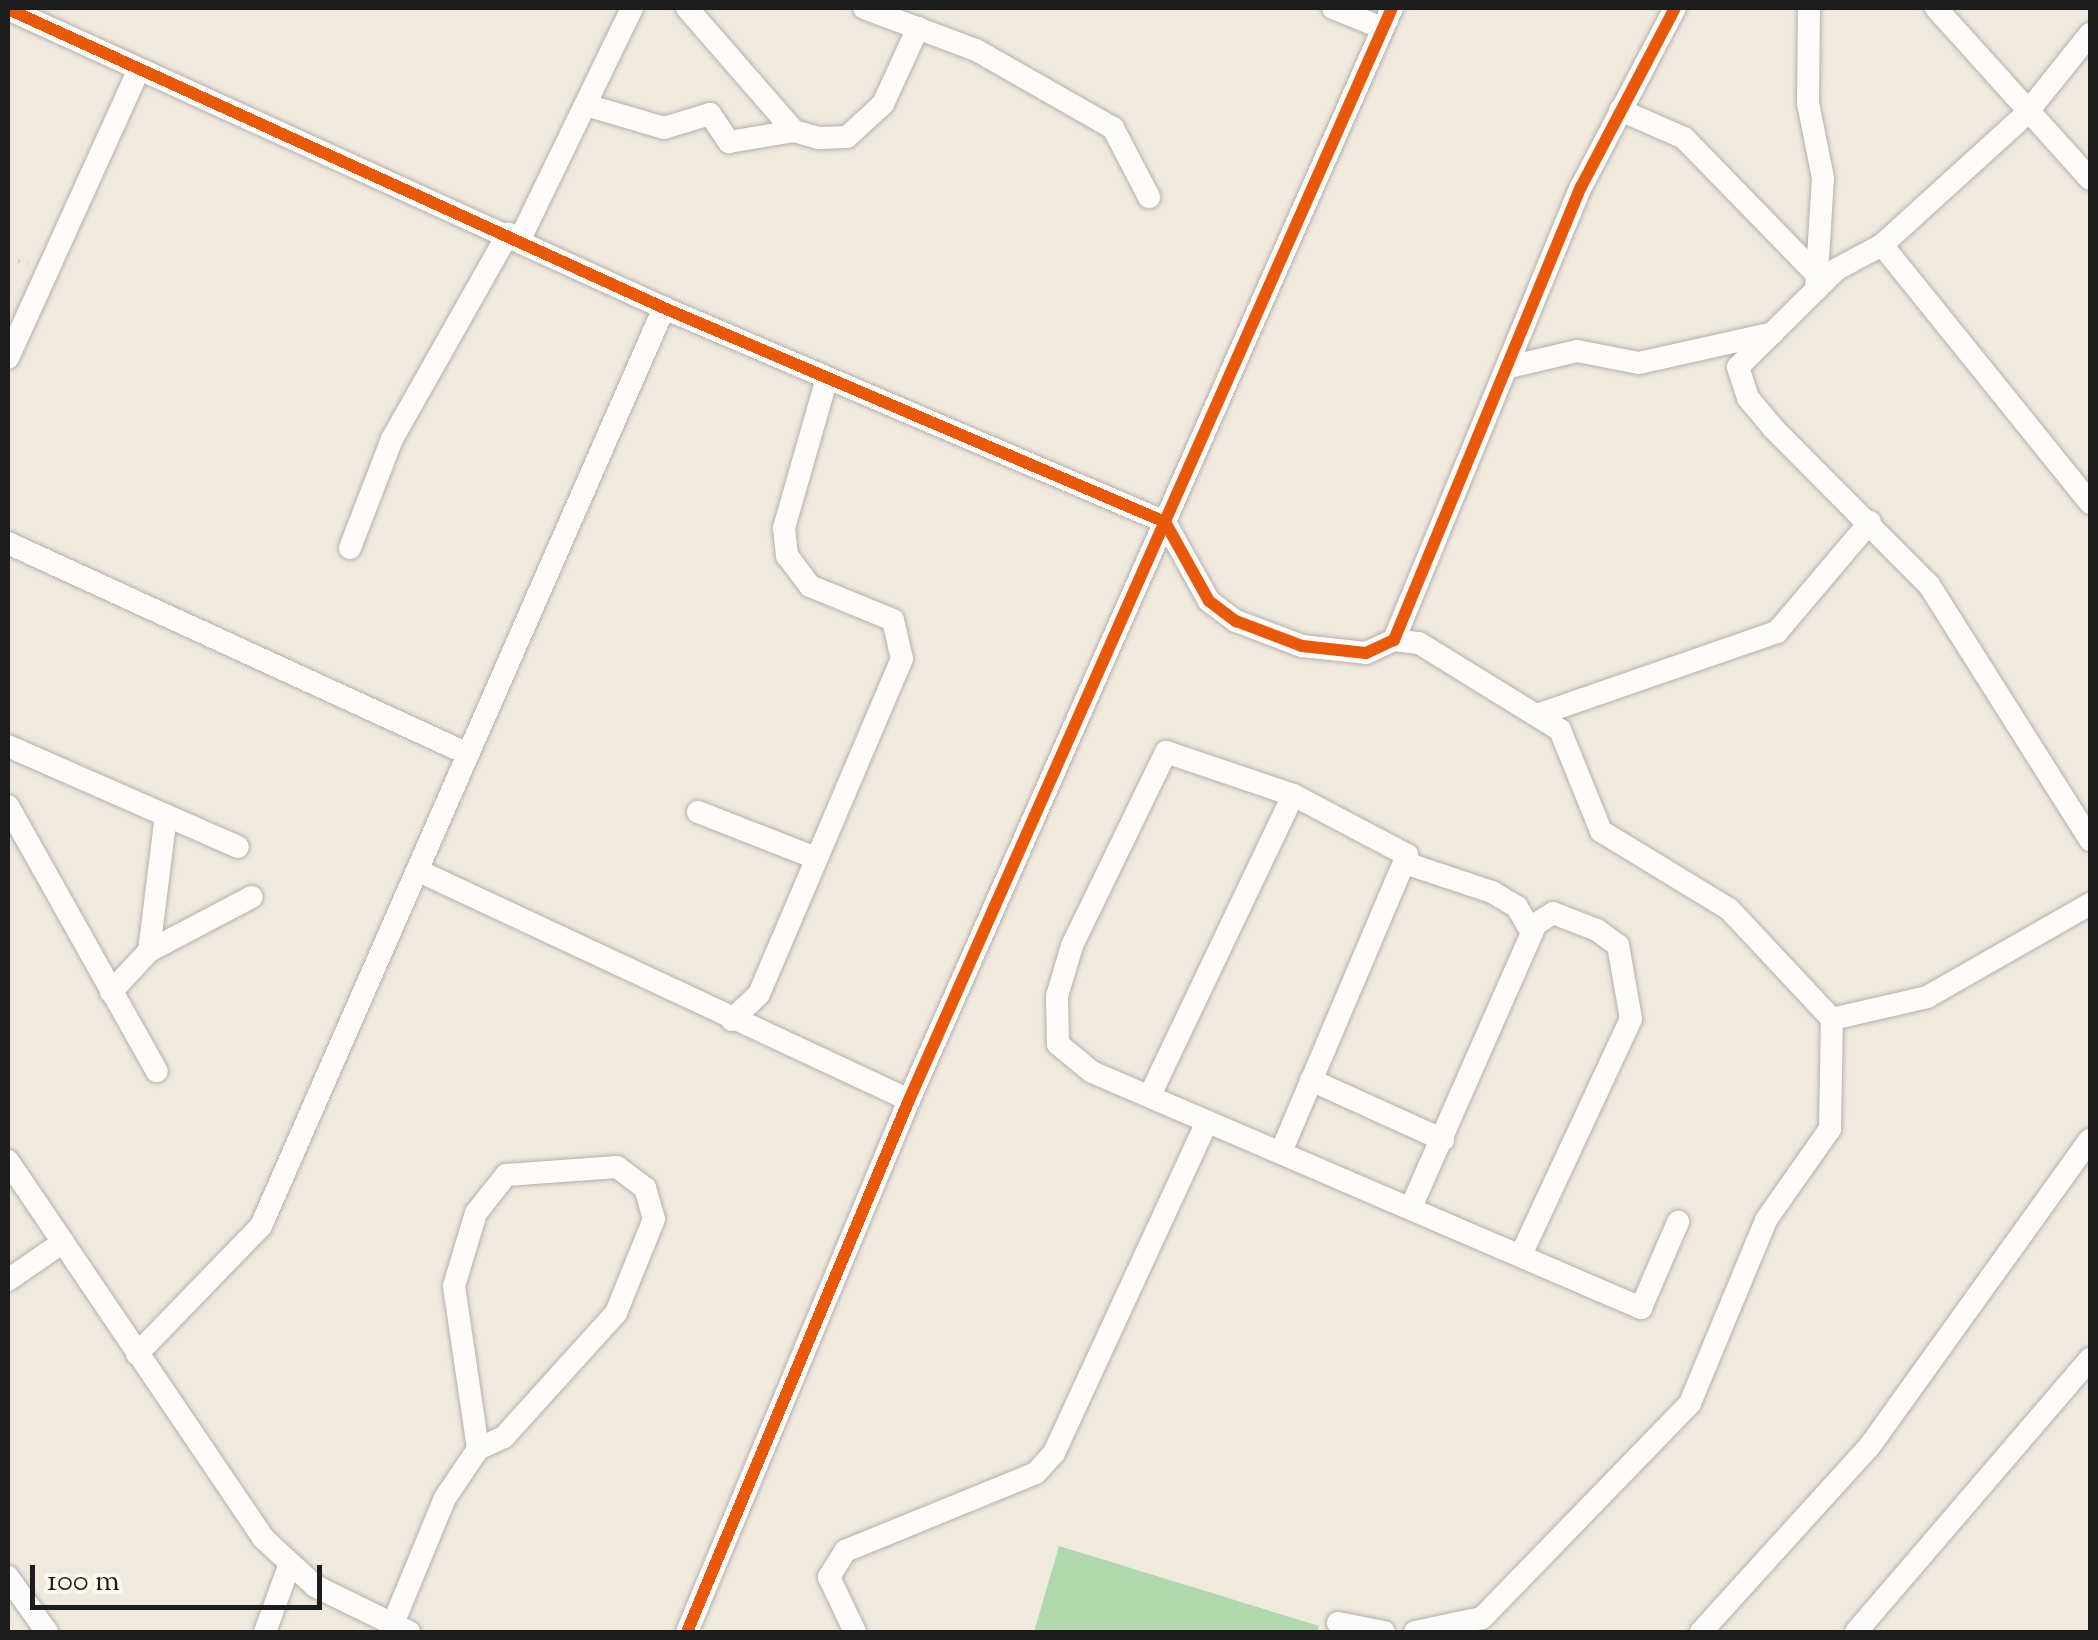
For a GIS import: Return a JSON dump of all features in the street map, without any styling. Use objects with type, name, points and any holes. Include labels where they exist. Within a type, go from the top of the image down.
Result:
[{"type":"street","points":[[350,548],[392,439],[514,236],[586,105],[632,8]]},
{"type":"street","points":[[687,8],[794,131]]},
{"type":"street","points":[[864,8],[976,50],[1114,128],[1150,197]]},
{"type":"street","points":[[688,1632],[908,1100],[1165,522],[1357,103],[1387,18],[1333,8]]},
{"type":"street","points":[[1394,640],[1620,110],[1675,8]]},
{"type":"street","points":[[1809,8],[1808,102],[1823,178],[1818,283]]},
{"type":"street","points":[[1936,8],[2026,114],[2090,179]]},
{"type":"street","points":[[8,9],[138,72],[514,236],[664,308],[1165,522],[1209,601],[1236,621],[1338,650],[1366,653],[1394,640],[1420,643],[1540,714],[1574,744],[1584,802],[1601,831],[1729,909],[1832,1020],[1830,1129],[1766,1220],[1690,1403],[1482,1618],[1415,1632]]},
{"type":"street","points":[[586,105],[664,128],[710,114],[729,142],[794,131],[847,138],[883,104],[918,28]]},
{"type":"street","points":[[2090,34],[2026,114],[1882,245],[1818,283],[1738,367],[1748,398],[1929,585],[2090,840]]},
{"type":"street","points":[[8,358],[138,72]]},
{"type":"street","points":[[1620,110],[1684,138],[1818,283]]},
{"type":"street","points":[[1882,245],[2090,503]]},
{"type":"street","points":[[138,1354],[261,1226],[421,872],[468,754],[664,308]]},
{"type":"street","points":[[1509,367],[1577,352],[1640,362],[1774,333]]},
{"type":"street","points":[[732,1020],[759,994],[816,858],[880,724],[902,636],[873,607],[810,586],[788,556],[784,528],[827,378]]},
{"type":"street","points":[[1540,714],[1777,632],[1870,522]]},
{"type":"street","points":[[8,542],[468,754]]},
{"type":"street","points":[[8,746],[238,846]]},
{"type":"street","points":[[1280,1152],[1408,864],[1402,847],[1293,795],[1175,750],[1154,762],[1072,946],[1055,1030],[1058,1044],[1092,1072],[1150,1093],[1207,1122],[1280,1152],[1412,1206],[1640,1308],[1678,1222]]},
{"type":"street","points":[[1150,1093],[1293,795]]},
{"type":"street","points":[[8,806],[156,1071]]},
{"type":"street","points":[[698,812],[816,858]]},
{"type":"street","points":[[149,951],[166,814]]},
{"type":"street","points":[[1408,864],[1492,892],[1517,907],[1532,933]]},
{"type":"street","points":[[421,872],[908,1100]]},
{"type":"street","points":[[110,992],[149,951],[252,897]]},
{"type":"street","points":[[1832,1020],[1927,997],[2090,904]]},
{"type":"street","points":[[1412,1206],[1532,933],[1553,913],[1618,945],[1631,1018],[1522,1255]]},
{"type":"street","points":[[1311,1080],[1443,1140]]},
{"type":"street","points":[[854,1632],[829,1577],[845,1552],[1036,1473],[1054,1452],[1207,1122]]},
{"type":"street","points":[[1701,1632],[1869,1448],[2090,1140]]},
{"type":"street","points":[[8,1161],[138,1354],[290,1566],[400,1629],[445,1498],[478,1449],[504,1436],[616,1313],[654,1219],[645,1188],[617,1167],[506,1175],[476,1212],[454,1286],[478,1449]]},
{"type":"street","points":[[8,1280],[63,1242]]},
{"type":"street","points":[[1856,1632],[2090,1359]]},
{"type":"street","points":[[265,1632],[290,1566]]},
{"type":"street","points":[[8,1577],[48,1632]]},
{"type":"street","points":[[1338,1623],[1384,1632]]},
{"type":"green space","points":[[1059,1546],[1319,1626],[1317,1632],[1034,1632]]},
{"type":"cycle path","points":[[687,1632],[909,1100],[1392,8]]},
{"type":"cycle path","points":[[8,9],[664,308],[1165,522],[1209,601],[1236,621],[1302,646],[1366,653],[1394,640],[1581,187],[1675,8]]}]
